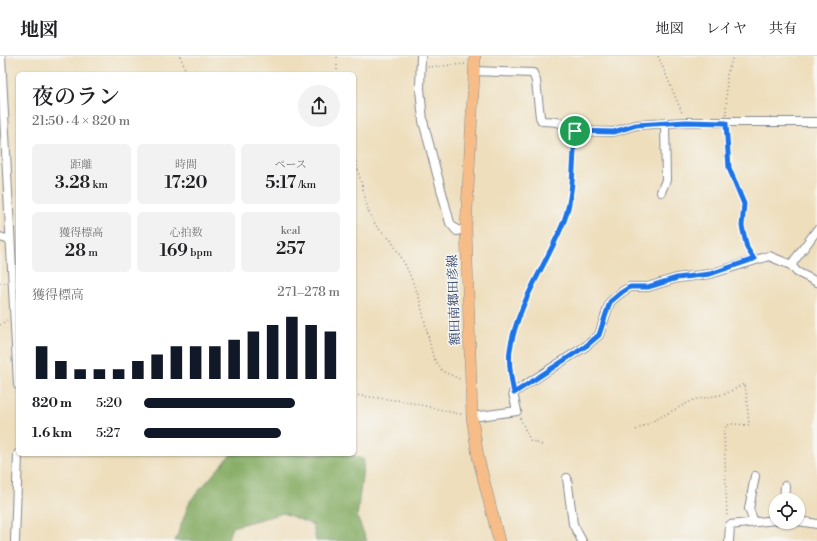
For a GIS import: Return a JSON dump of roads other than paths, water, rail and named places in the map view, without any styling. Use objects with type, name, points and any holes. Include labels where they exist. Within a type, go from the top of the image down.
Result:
[{"type":"main road","name":"額田南郷田彦線","points":[[475,63],[466,228],[472,417],[478,458],[499,541]]},
{"type":"street","points":[[1,56],[16,348]]},
{"type":"street","points":[[421,56],[422,68],[420,88],[423,121],[437,180],[450,223],[457,230],[466,228]]},
{"type":"street","points":[[475,63],[533,73],[536,82],[540,117],[542,121],[556,122],[571,127],[575,131],[614,132],[636,125],[686,122],[817,122]]},
{"type":"street","points":[[661,192],[666,180],[665,123]]},
{"type":"street","points":[[791,265],[817,230]]},
{"type":"street","points":[[0,237],[10,240]]},
{"type":"street","points":[[472,417],[517,411],[514,393],[586,346],[599,335],[610,302],[630,287],[648,287],[677,278],[710,274],[754,259],[769,256],[791,265],[797,272],[817,282]]},
{"type":"street","points":[[15,541],[18,456]]},
{"type":"street","points":[[754,476],[749,509],[754,522]]},
{"type":"street","points":[[567,478],[573,524],[582,541]]},
{"type":"street","points":[[784,493],[785,486]]},
{"type":"street","points":[[729,541],[730,525],[769,521]]},
{"type":"street","points":[[805,522],[817,524]]}]
